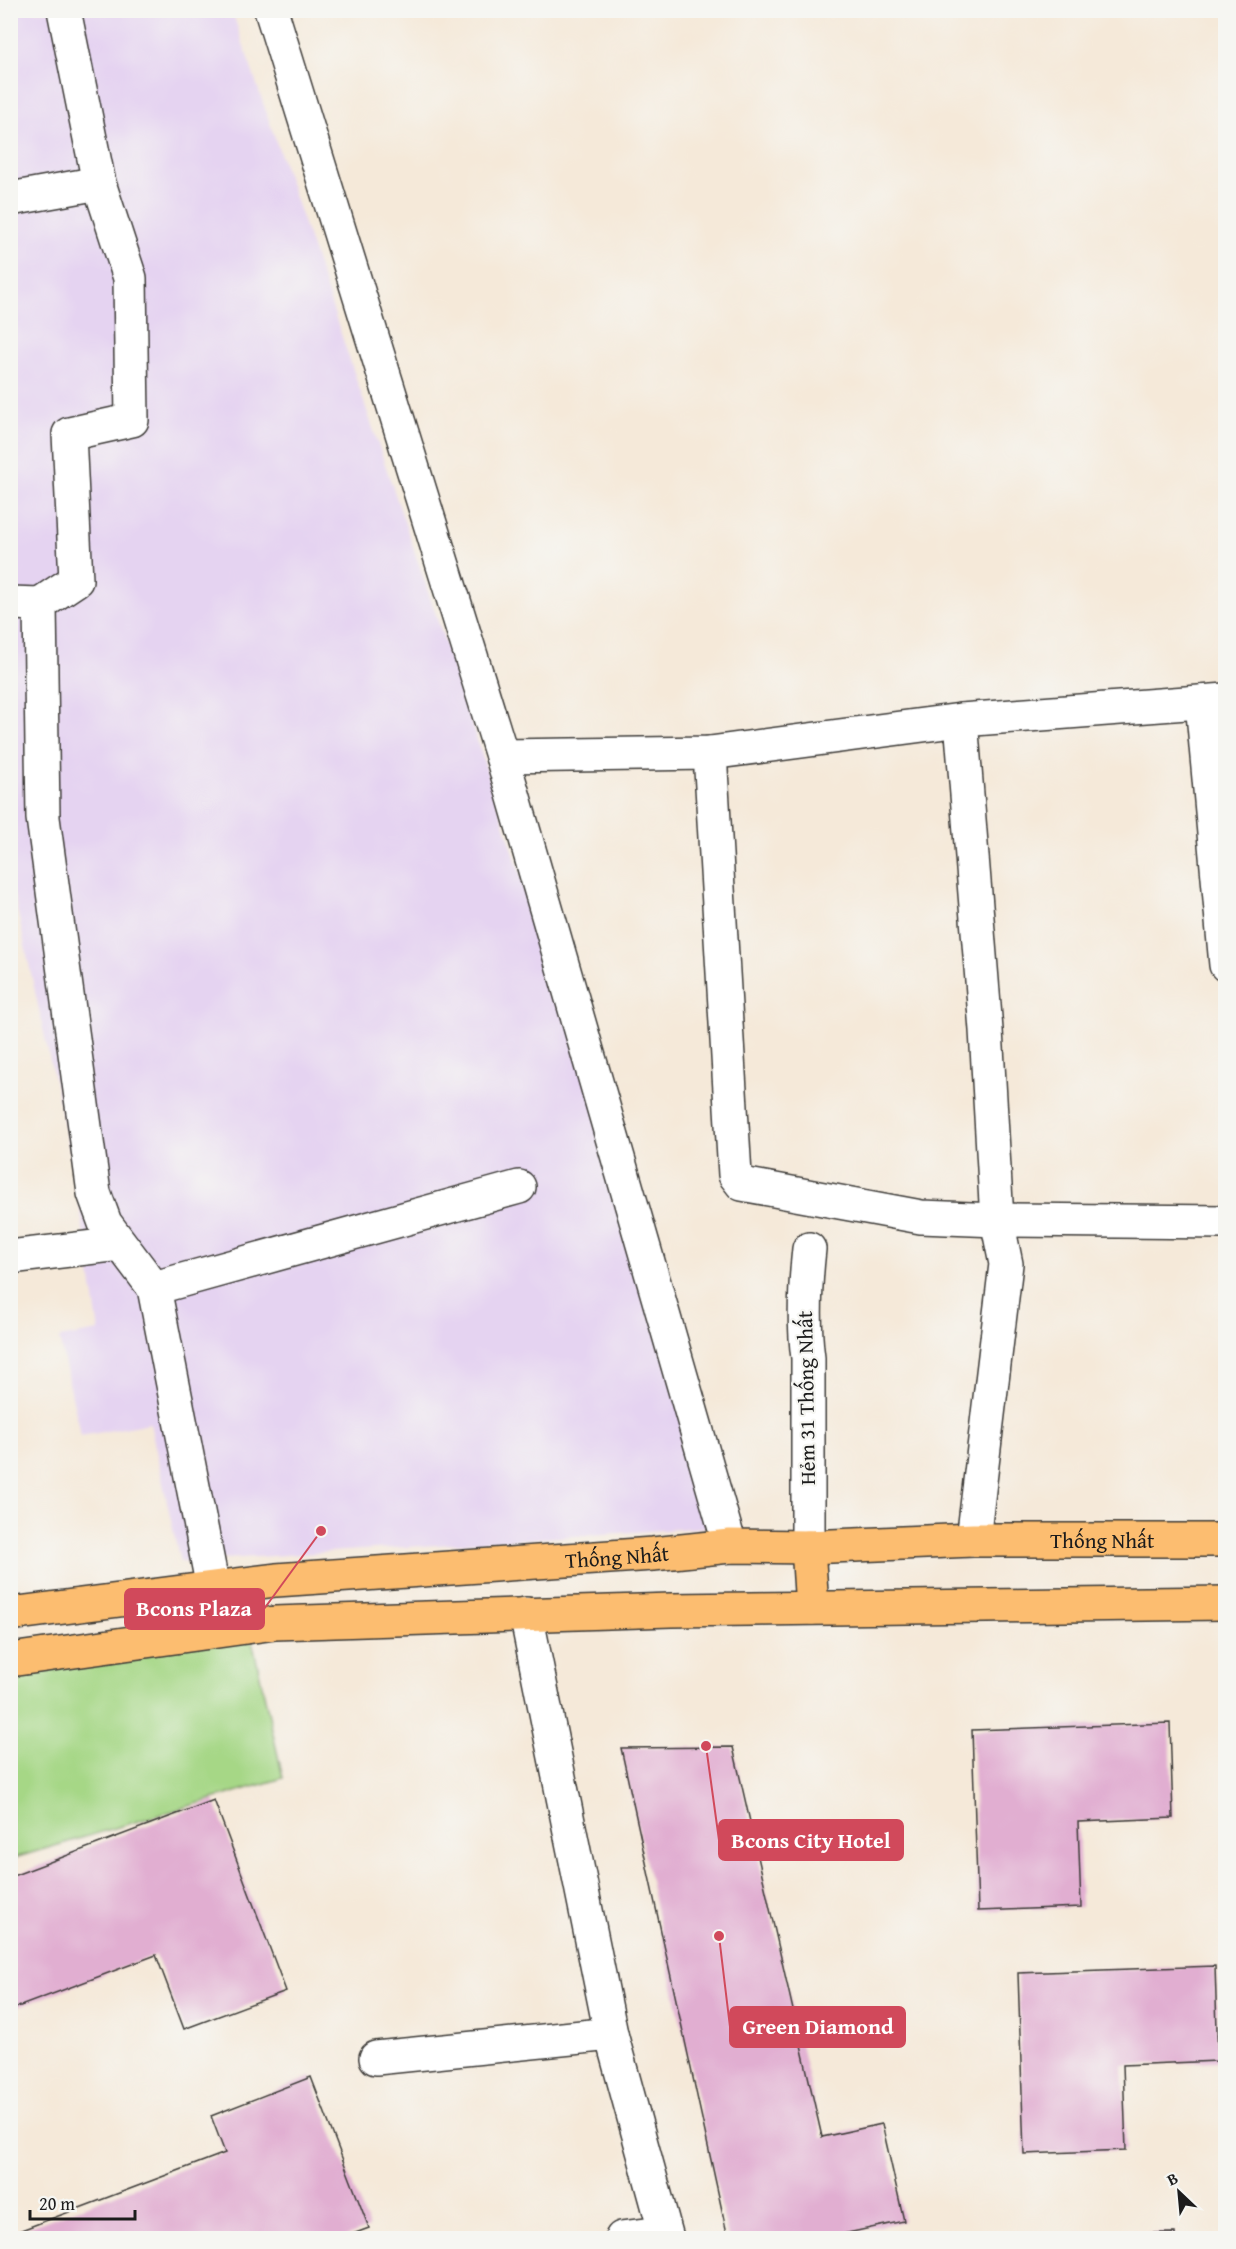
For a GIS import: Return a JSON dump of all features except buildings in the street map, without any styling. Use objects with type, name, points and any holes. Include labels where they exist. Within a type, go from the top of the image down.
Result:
[{"type":"main road","name":"Thống Nhất","points":[[10,1614],[276,1580],[653,1554],[730,1546],[808,1547],[973,1540],[1226,1540]]},
{"type":"main road","points":[[808,1547],[812,1608]]},
{"type":"main road","points":[[10,1660],[274,1623],[526,1614],[1226,1603]]},
{"type":"street","points":[[64,10],[99,183],[130,278],[132,420],[69,434],[76,580],[25,604],[43,818],[94,1193],[105,1223],[154,1288],[213,1588]]},
{"type":"street","points":[[271,10],[502,756],[730,1546]]},
{"type":"street","points":[[10,199],[99,183]]},
{"type":"street","points":[[502,756],[710,753],[961,720],[1214,701],[1226,965]]},
{"type":"street","points":[[961,720],[986,1030],[997,1220],[1006,1264],[973,1540]]},
{"type":"street","points":[[710,753],[735,1175],[742,1184],[921,1217],[1226,1222]]},
{"type":"street","points":[[154,1288],[519,1187]]},
{"type":"street","points":[[10,1257],[120,1244]]},
{"type":"street","name":"Hẻm 31 Thống Nhất","points":[[808,1249],[804,1294],[808,1358],[808,1547]]},
{"type":"street","points":[[526,1614],[611,2034],[666,2236],[622,2238]]},
{"type":"street","points":[[376,2058],[611,2034]]},
{"type":"shaded area","points":[[10,11],[232,11],[444,639],[623,1188],[710,1527],[180,1562],[150,1423],[81,1436],[59,1338],[99,1331],[74,1170],[10,877]]},
{"type":"green space","points":[[249,1627],[283,1778],[11,1859],[11,1666]]},
{"type":"place","name":"Bcons Plaza","points":[[321,1531]]},
{"type":"place","name":"Bcons City Hotel","points":[[706,1746]]},
{"type":"place","name":"Green Diamond","points":[[719,1936]]}]
